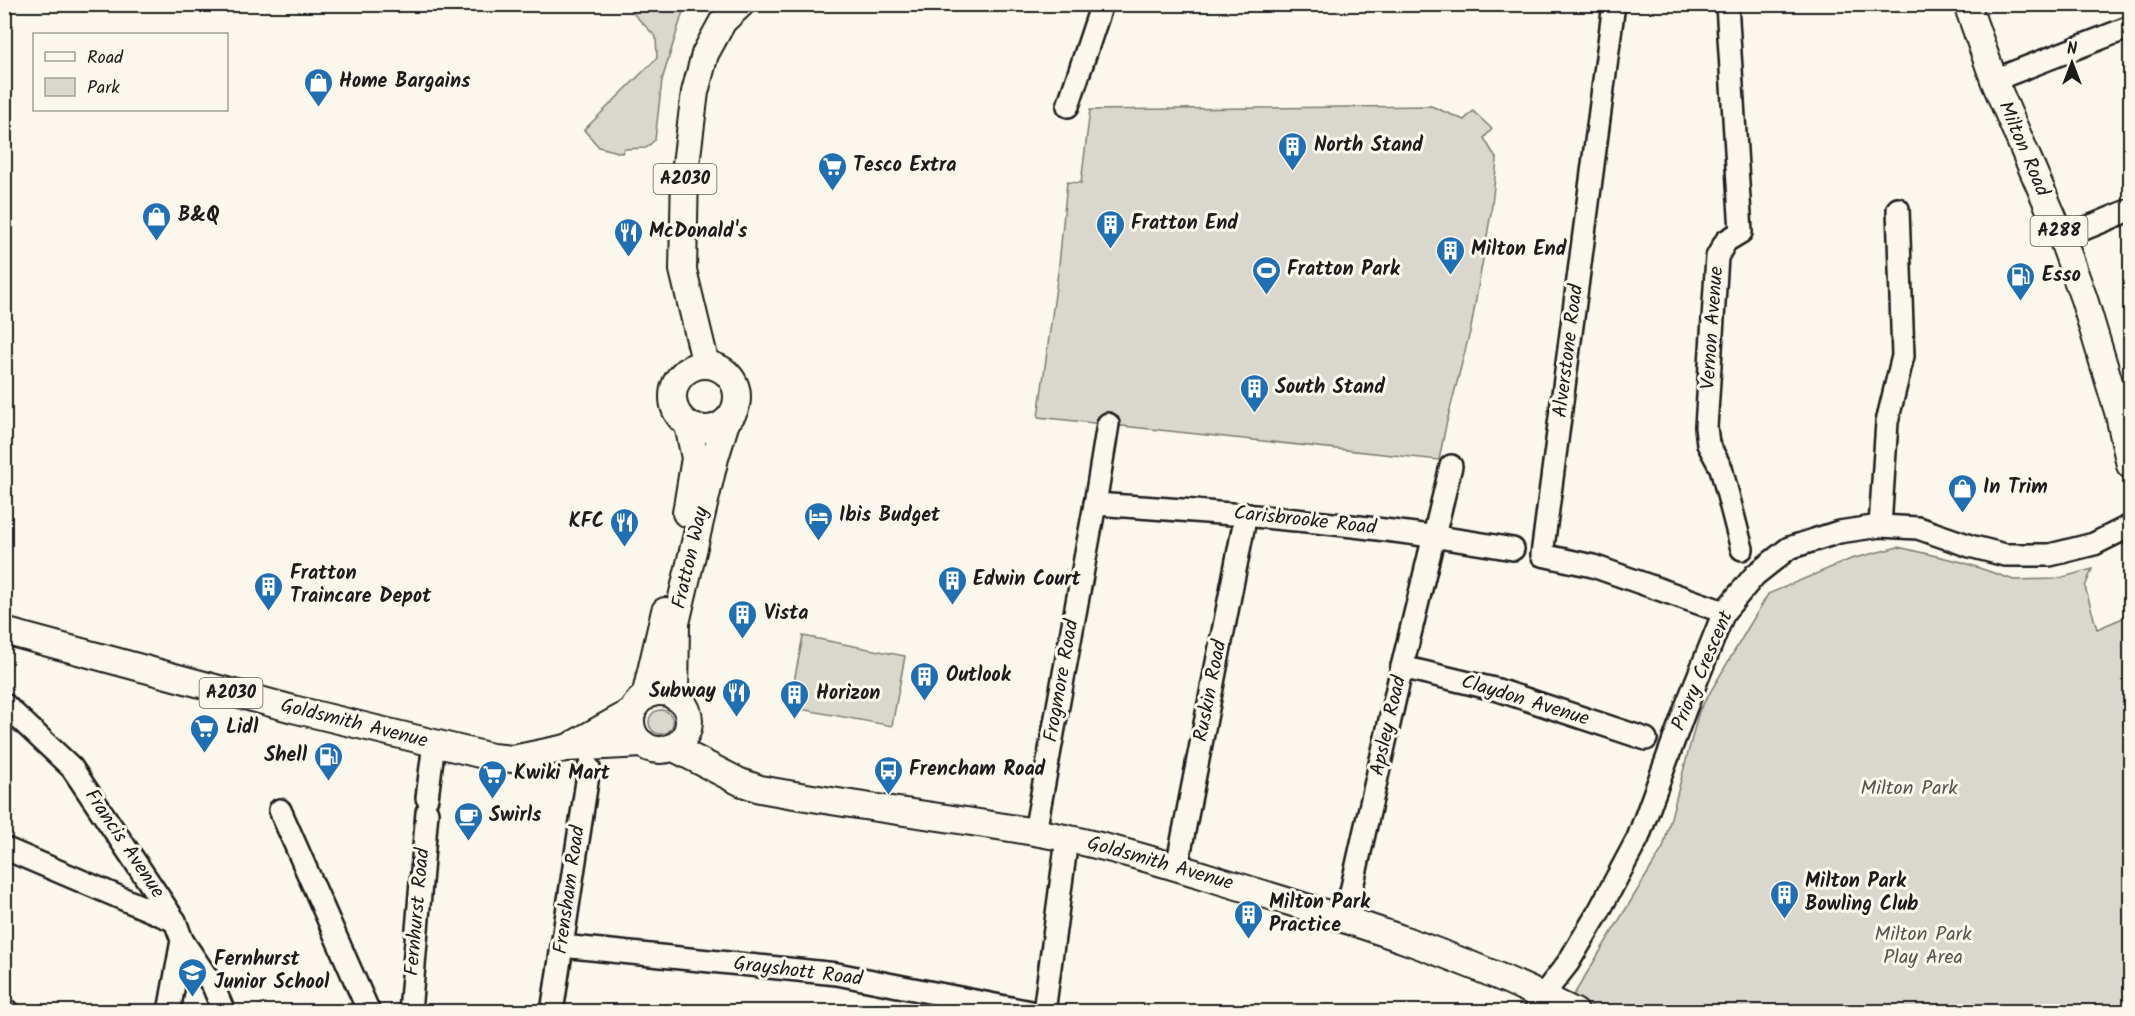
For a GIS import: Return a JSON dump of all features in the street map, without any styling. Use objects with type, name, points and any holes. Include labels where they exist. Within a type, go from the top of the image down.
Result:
[{"type":"main road","name":"A2030","points":[[706,365],[683,270],[685,172],[695,92],[705,54],[723,21],[741,4]]},
{"type":"main road","name":"Milton Road","points":[[1967,4],[1994,80],[2062,238],[2125,413],[2130,465]]},
{"type":"main road","name":"Fratton Way","points":[[639,704],[682,533],[695,458],[688,425],[681,420],[673,404],[675,385],[684,372],[690,368],[706,365],[719,368],[728,374],[737,393],[737,404],[733,414],[726,422],[715,458],[676,623],[675,696]]},
{"type":"main road","points":[[688,425],[708,430],[726,422]]},
{"type":"main road","name":"Goldsmith Avenue","points":[[4,631],[293,710],[492,757],[513,759],[566,748],[643,744]]},
{"type":"main road","points":[[689,721],[684,736],[672,747],[657,750],[643,744],[637,738],[631,720],[639,704],[660,693],[675,696],[687,711],[689,721],[729,776]]},
{"type":"main road","name":"Goldsmith Avenue","points":[[566,748],[639,704]]},
{"type":"main road","name":"Goldsmith Avenue","points":[[672,747],[760,789],[1035,832],[1177,867],[1345,918],[1456,959],[1539,1003],[1575,1011]]},
{"type":"street","name":"Alverstone Road","points":[[1614,4],[1542,555],[1593,566],[1724,612]]},
{"type":"street","name":"Vernon Avenue","points":[[1727,4],[1741,232],[1726,241],[1718,257],[1706,427],[1708,444],[1721,468],[1742,549]]},
{"type":"street","points":[[1068,106],[1100,9]]},
{"type":"street","points":[[1994,80],[2130,27]]},
{"type":"street","points":[[1880,526],[1887,422],[1903,356],[1898,208]]},
{"type":"street","points":[[2062,238],[2130,210]]},
{"type":"street","name":"Frogmore Road","points":[[1035,832],[1108,424]]},
{"type":"street","name":"Apsley Road","points":[[1345,918],[1451,466]]},
{"type":"street","name":"Carisbrooke Road","points":[[1095,504],[1246,514],[1434,535],[1513,549]]},
{"type":"street","name":"Ruskin Road","points":[[1177,867],[1246,514]]},
{"type":"street","name":"Priory Crescent","points":[[1539,1003],[1568,963],[1638,838],[1724,612],[1755,575],[1790,548],[1839,532],[1880,526],[1918,528],[2005,555],[2050,555],[2094,544],[2130,526]]},
{"type":"street","name":"Claydon Avenue","points":[[1402,668],[1498,690],[1646,739]]},
{"type":"street","name":"Francis Avenue","points":[[4,704],[72,768],[179,930],[213,986],[224,1011]]},
{"type":"street","name":"Fernhurst Road","points":[[410,1011],[434,743]]},
{"type":"street","name":"Frensham Road","points":[[552,1011],[589,768]]},
{"type":"street","points":[[280,810],[369,1011]]},
{"type":"street","points":[[1044,1011],[1067,839]]},
{"type":"street","points":[[4,848],[179,930],[169,1011]]},
{"type":"street","name":"Grayshott Road","points":[[561,946],[837,974],[1031,1011]]},
{"type":"street","points":[[4,1010],[9,1011]]},
{"type":"green space","points":[[629,5],[685,5],[662,80],[655,140],[646,148],[624,149],[622,153],[599,147],[584,130],[657,58],[656,37],[627,7]]},
{"type":"green space","name":"Fratton Park","points":[[1431,106],[1464,120],[1473,111],[1492,129],[1484,138],[1497,160],[1491,213],[1471,328],[1439,460],[1038,417],[1059,265],[1067,182],[1081,183],[1090,110]]},
{"type":"green space","name":"Milton Park","points":[[1898,547],[1962,562],[2014,580],[2056,579],[2092,569],[2085,587],[2097,629],[2130,615],[2130,1011],[1601,1012],[1573,996],[1663,848],[1699,711],[1768,594],[1851,559]]},
{"type":"green space","points":[[803,636],[905,656],[892,726],[789,707]]},
{"type":"green space","points":[[661,710],[666,711],[672,717],[672,727],[666,733],[661,734],[656,733],[650,727],[649,722],[650,717],[656,711]]},
{"type":"place","name":"Home Bargains","points":[[318,108]]},
{"type":"place","name":"North Stand","points":[[1293,172]]},
{"type":"place","name":"Tesco Extra","points":[[832,192]]},
{"type":"place","name":"B&Q","points":[[157,242]]},
{"type":"place","name":"Fratton End","points":[[1110,250]]},
{"type":"place","name":"McDonald's","points":[[628,258]]},
{"type":"place","name":"Milton End","points":[[1450,276]]},
{"type":"place","name":"Fratton Park","points":[[1266,296]]},
{"type":"place","name":"Esso","points":[[2021,302]]},
{"type":"place","name":"South Stand","points":[[1254,414]]},
{"type":"place","name":"In Trim","points":[[1962,514]]},
{"type":"place","name":"Ibis Budget","points":[[818,542]]},
{"type":"place","name":"KFC","points":[[625,548]]},
{"type":"place","name":"Edwin Court","points":[[952,606]]},
{"type":"place","name":"Fratton Traincare Depot","points":[[269,612]]},
{"type":"place","name":"Vista","points":[[743,640]]},
{"type":"place","name":"Outlook","points":[[925,702]]},
{"type":"place","name":"Subway","points":[[737,718]]},
{"type":"place","name":"Horizon","points":[[795,720]]},
{"type":"place","name":"Lidl","points":[[205,754]]},
{"type":"place","name":"Shell","points":[[328,782]]},
{"type":"place","name":"Frencham Road","points":[[888,796]]},
{"type":"place","name":"Kwiki Mart","points":[[493,800]]},
{"type":"place","name":"Swirls","points":[[468,842]]},
{"type":"place","name":"Milton Park Bowling Club","points":[[1784,920]]},
{"type":"place","name":"Milton Park Practice","points":[[1248,940]]},
{"type":"place","name":"Fernhurst Junior School","points":[[193,998]]},
{"type":"park label","name":"Milton Park Play Area","points":[[1923,946]]}]
